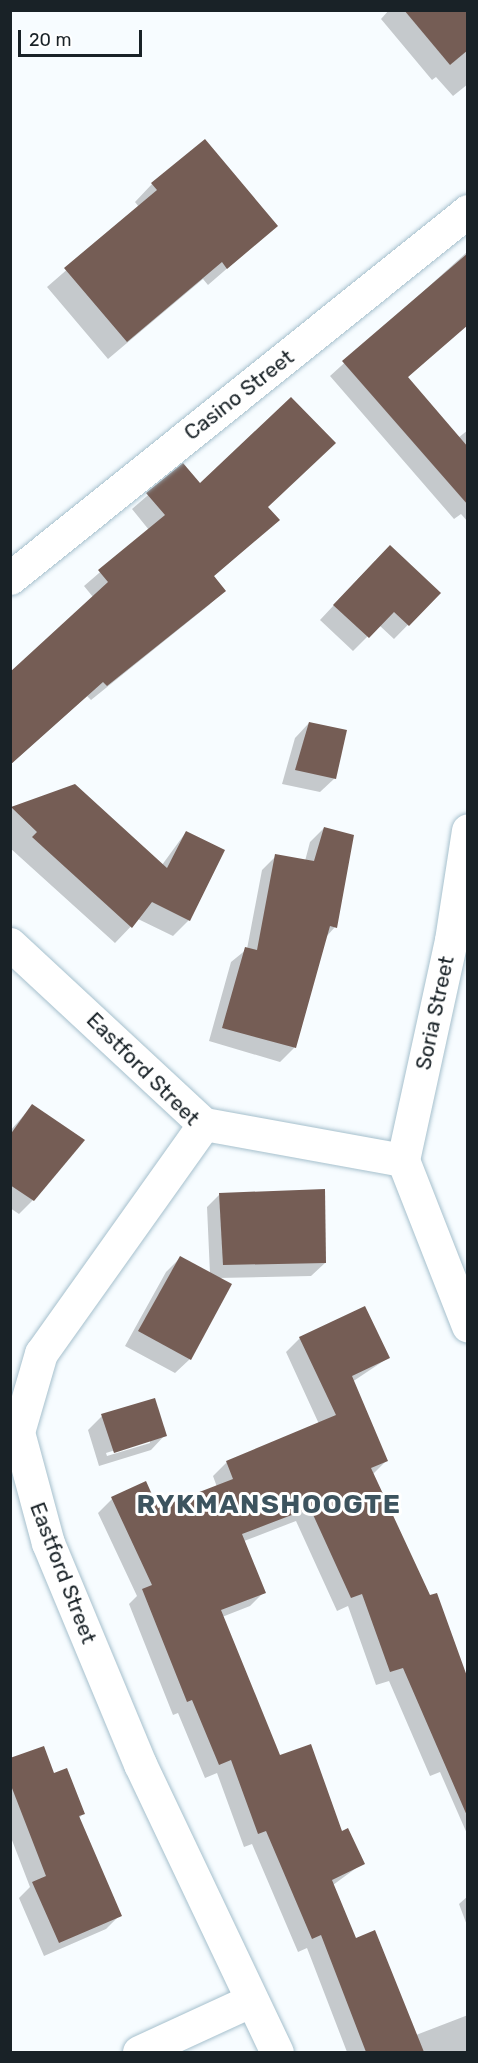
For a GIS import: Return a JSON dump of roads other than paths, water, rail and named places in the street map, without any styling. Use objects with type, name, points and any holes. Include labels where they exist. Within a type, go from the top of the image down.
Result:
[{"type":"street","name":"Casino Street","points":[[10,578],[468,211]]},
{"type":"street","name":"Soria Street","points":[[403,1160],[452,940],[468,830]]},
{"type":"street","name":"Eastford Street","points":[[10,944],[204,1124],[41,1353],[18,1432],[52,1554],[140,1764],[250,2001],[277,2052]]},
{"type":"street","points":[[204,1124],[403,1160],[468,1326]]},
{"type":"street","points":[[139,2052],[250,2001]]},
{"type":"district","name":"RYKMANSHOOGTE","points":[[269,1505]]}]
